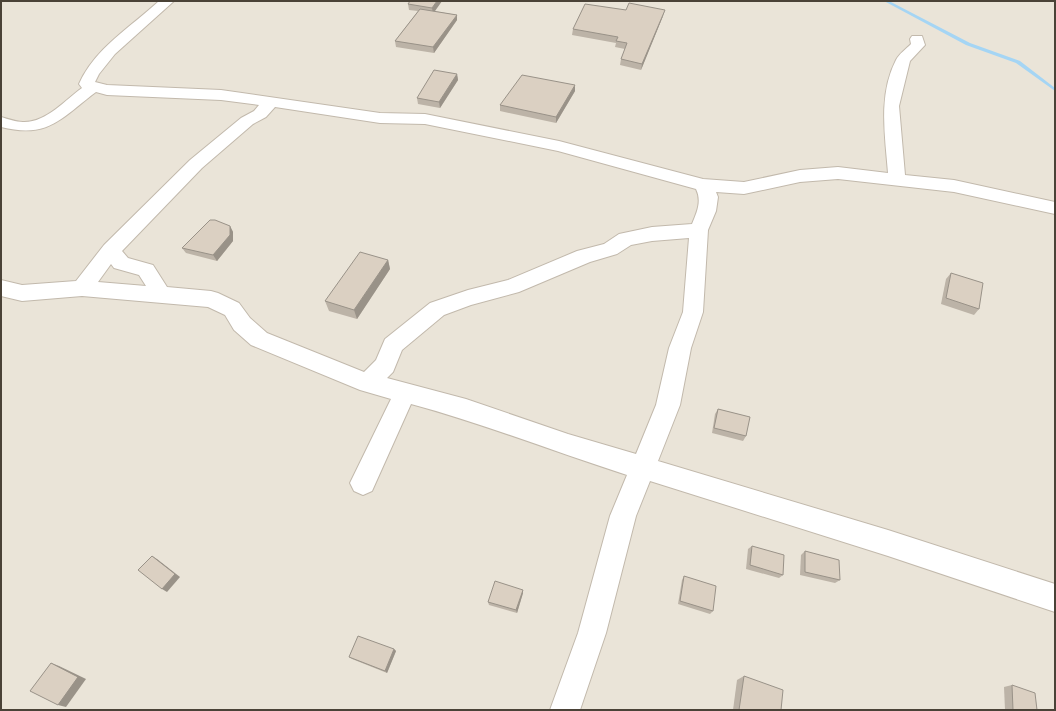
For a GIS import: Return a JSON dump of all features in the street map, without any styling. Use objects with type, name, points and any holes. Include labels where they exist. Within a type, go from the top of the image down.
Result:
[{"type":"street","points":[[167,1],[117,44],[89,76],[88,84],[93,87],[106,90],[221,95],[380,118],[425,119],[559,146],[703,185],[744,188],[800,176],[838,174],[954,186],[1055,208]]},
{"type":"street","points":[[897,179],[892,106],[894,91],[901,73],[903,60],[918,45],[917,39]]},
{"type":"street","points":[[1,122],[22,127],[32,126],[52,119],[93,87]]},
{"type":"street","points":[[82,288],[111,250],[196,164],[247,121],[260,114],[270,103]]},
{"type":"street","points":[[564,710],[592,633],[623,516],[668,405],[680,348],[693,312],[699,230],[707,211],[708,197],[703,185]]},
{"type":"street","points":[[368,383],[385,365],[393,345],[437,309],[468,298],[512,287],[584,256],[610,249],[626,239],[652,234],[699,230]]},
{"type":"street","points":[[111,250],[121,263],[146,270],[157,287],[155,294]]},
{"type":"street","points":[[1,288],[22,293],[82,288],[211,299],[232,309],[242,324],[258,340],[368,383],[466,409],[568,445],[888,543],[1055,598]]},
{"type":"street","points":[[363,483],[405,393]]},
{"type":"shaded area","points":[[1,1],[1055,1],[1055,710],[1,710]]},
{"type":"building","points":[[410,1],[437,1],[432,8],[408,4]]},
{"type":"building","points":[[629,3],[665,10],[642,64],[621,59],[627,43],[616,41],[618,37],[573,29],[585,4],[626,10]]},
{"type":"building","points":[[420,9],[457,15],[433,47],[395,41]]},
{"type":"building","points":[[434,70],[457,74],[439,102],[417,98]]},
{"type":"building","points":[[522,75],[575,85],[556,117],[500,105]]},
{"type":"building","points":[[210,220],[215,220],[230,226],[230,235],[213,255],[182,248]]},
{"type":"building","points":[[360,252],[388,260],[354,310],[325,301]]},
{"type":"building","points":[[951,273],[983,283],[979,309],[946,298]]},
{"type":"building","points":[[718,409],[750,417],[746,436],[714,428]]},
{"type":"building","points":[[752,546],[784,555],[783,575],[750,565]]},
{"type":"building","points":[[805,551],[839,560],[840,580],[805,572]]},
{"type":"building","points":[[152,556],[175,574],[162,589],[138,570]]},
{"type":"building","points":[[684,576],[716,586],[713,611],[680,601]]},
{"type":"building","points":[[495,581],[523,590],[516,610],[488,602]]},
{"type":"building","points":[[358,636],[394,649],[385,671],[349,657]]},
{"type":"building","points":[[51,663],[78,677],[58,705],[30,691]]},
{"type":"building","points":[[744,676],[783,690],[781,710],[739,710]]},
{"type":"building","points":[[1012,685],[1035,693],[1037,710],[1013,710]]},
{"type":"waterway","points":[[886,1],[968,44],[1018,62],[1055,90]]}]
